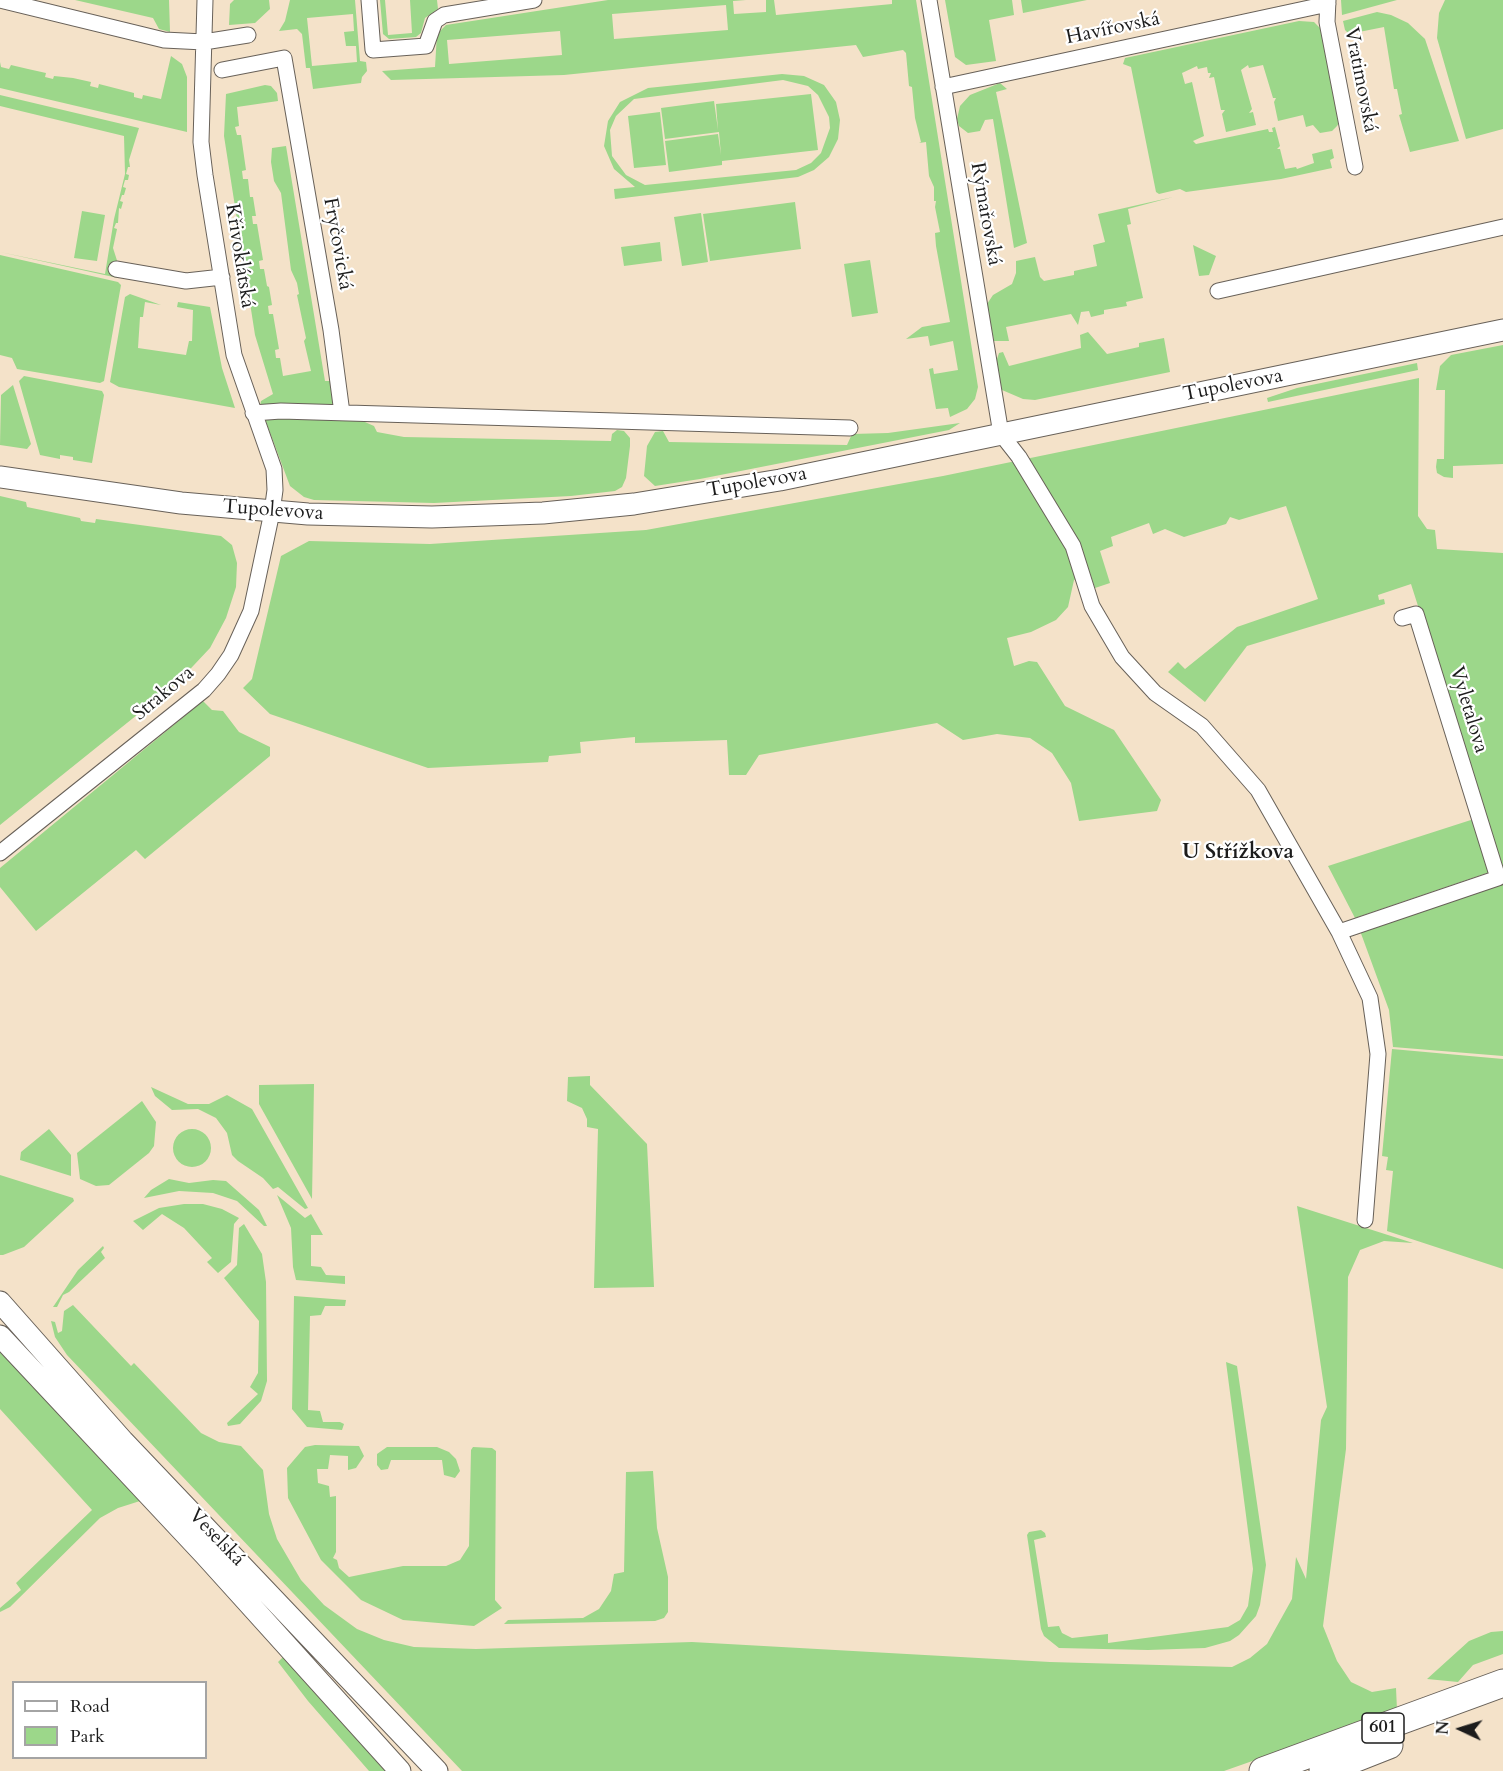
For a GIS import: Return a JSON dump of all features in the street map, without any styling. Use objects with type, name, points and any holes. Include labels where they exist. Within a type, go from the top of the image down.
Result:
[{"type":"highway","name":"601","points":[[1263,1771],[1503,1683]]},
{"type":"highway","name":"601","points":[[1323,1771],[1503,1701]]},
{"type":"main road","name":"Tupolevova","points":[[0,477],[181,503],[272,512],[369,517],[473,516],[622,505],[780,480],[1503,330]]},
{"type":"main road","name":"Veselská","points":[[2,1309],[123,1441],[437,1771]]},
{"type":"main road","name":"Veselská","points":[[0,1336],[341,1703],[400,1771]]},
{"type":"street","points":[[0,0],[164,40],[204,42],[248,35]]},
{"type":"street","name":"Křivoklátská","points":[[205,0],[201,142],[234,355],[274,470],[275,490],[272,512]]},
{"type":"street","points":[[369,0],[373,50],[426,46],[435,21],[444,15],[498,2],[534,0]]},
{"type":"street","name":"Rýmařovská","points":[[929,0],[1002,434]]},
{"type":"street","name":"Havířovská","points":[[943,87],[1328,2]]},
{"type":"street","name":"Vratimovská","points":[[1328,2],[1327,22],[1355,167]]},
{"type":"street","name":"Fryčovická","points":[[222,70],[284,58],[331,330],[342,413]]},
{"type":"street","points":[[1218,291],[1503,227]]},
{"type":"street","points":[[116,269],[186,281],[222,277]]},
{"type":"street","points":[[253,413],[342,413],[850,428]]},
{"type":"street","points":[[1002,434],[1019,457],[1073,546],[1092,606],[1122,657],[1155,693],[1202,726],[1258,790],[1339,932],[1370,998],[1378,1054],[1365,1220]]},
{"type":"street","name":"Strakova","points":[[0,853],[194,697],[218,674],[237,643],[251,611],[272,512]]},
{"type":"street","name":"Vyletalova","points":[[1339,932],[1498,878],[1416,614],[1401,618]]},
{"type":"green space","points":[[75,0],[169,0],[170,32],[159,29],[153,18]]},
{"type":"green space","points":[[234,0],[269,0],[270,9],[255,23],[229,25],[230,4]]},
{"type":"green space","points":[[290,0],[355,0],[360,61],[366,62],[367,71],[361,83],[313,89],[310,68],[306,68],[302,34],[297,29],[279,31],[285,21]],"holes":[[[353,14],[354,31],[344,32],[346,46],[356,46],[357,62],[312,66],[307,18]]]},
{"type":"green space","points":[[380,0],[385,0],[388,35],[412,33],[410,0],[437,0],[438,9],[425,18],[421,33],[416,37],[389,39],[383,34]]},
{"type":"green space","points":[[608,0],[746,0],[733,1],[734,14],[766,12],[766,0],[774,0],[776,15],[892,4],[892,0],[916,0],[978,387],[975,399],[967,409],[950,417],[948,408],[936,409],[929,369],[933,368],[934,374],[958,370],[953,341],[930,346],[928,336],[906,339],[922,327],[950,322],[936,246],[935,233],[940,232],[936,201],[934,201],[934,187],[929,176],[926,142],[919,143],[921,142],[915,118],[912,87],[909,86],[906,53],[903,50],[863,57],[856,45],[564,75],[391,80],[382,71],[435,67],[437,34],[446,25]],"holes":[[[726,5],[728,30],[614,39],[612,14]],[[560,31],[562,55],[449,64],[447,40]]]},
{"type":"green space","points":[[945,0],[1012,0],[1014,15],[989,20],[996,61],[966,65],[955,57]]},
{"type":"green space","points":[[1021,0],[1087,0],[1023,13]]},
{"type":"green space","points":[[1341,0],[1397,0],[1342,15]]},
{"type":"green space","points":[[1445,0],[1503,0],[1503,129],[1466,139],[1437,38],[1439,13]]},
{"type":"green space","points":[[1377,12],[1391,15],[1408,23],[1425,39],[1459,141],[1410,152],[1399,115],[1402,114],[1397,89],[1394,89],[1384,27],[1349,34],[1345,30],[1343,21]]},
{"type":"green space","points":[[1299,21],[1314,22],[1323,31],[1340,121],[1337,126],[1332,131],[1320,133],[1313,125],[1306,127],[1303,115],[1278,121],[1274,102],[1276,98],[1273,98],[1263,65],[1249,68],[1248,65],[1241,70],[1252,109],[1249,113],[1253,112],[1256,125],[1226,132],[1222,114],[1225,110],[1221,110],[1214,77],[1209,78],[1211,73],[1208,73],[1207,67],[1198,69],[1197,66],[1182,73],[1185,84],[1192,82],[1204,136],[1193,141],[1196,144],[1268,129],[1269,132],[1273,132],[1272,128],[1275,127],[1280,146],[1277,149],[1280,149],[1285,169],[1296,167],[1297,169],[1314,163],[1312,154],[1332,149],[1334,158],[1330,160],[1332,168],[1281,179],[1186,192],[1180,189],[1159,194],[1156,192],[1131,67],[1123,64],[1125,58]]},
{"type":"green space","points":[[171,56],[182,64],[187,77],[187,132],[0,88],[0,62],[1,67],[9,69],[11,65],[46,73],[45,77],[53,79],[54,76],[73,78],[91,82],[90,86],[98,88],[99,84],[134,93],[134,97],[142,99],[143,95],[161,99]]},
{"type":"green space","points":[[782,74],[804,76],[824,85],[836,102],[840,120],[838,139],[829,157],[814,170],[798,177],[615,199],[614,189],[635,187],[614,169],[604,146],[608,121],[620,102],[648,88]],"holes":[[[783,80],[808,86],[818,95],[829,117],[830,128],[821,153],[811,163],[796,170],[645,185],[626,175],[612,156],[610,130],[616,116],[634,99]]]},
{"type":"green space","points":[[1000,83],[1007,89],[996,92],[1027,243],[1014,248],[993,119],[985,120],[980,131],[968,133],[959,126],[957,119],[960,106],[970,95]]},
{"type":"green space","points":[[265,85],[271,86],[277,93],[278,101],[237,107],[239,126],[235,127],[237,135],[241,135],[246,170],[242,171],[243,179],[248,179],[250,197],[253,197],[256,216],[252,216],[253,224],[257,224],[263,260],[259,261],[260,269],[264,269],[269,287],[272,305],[268,306],[269,314],[273,314],[279,349],[275,350],[276,358],[280,358],[283,376],[311,371],[304,341],[306,338],[297,295],[299,294],[297,283],[291,270],[281,193],[274,181],[271,162],[272,148],[286,146],[325,381],[330,381],[349,415],[374,426],[377,432],[404,437],[611,441],[612,434],[617,430],[624,431],[630,438],[630,446],[626,478],[622,487],[615,491],[571,496],[434,503],[314,500],[304,497],[290,486],[260,406],[261,401],[273,394],[255,335],[224,136],[226,94]]},
{"type":"green space","points":[[811,94],[818,150],[722,161],[722,165],[669,172],[665,141],[718,134],[721,155],[719,132],[665,139],[661,108],[714,101],[718,130],[716,104]]},
{"type":"green space","points":[[0,95],[139,128],[129,160],[130,167],[126,174],[129,175],[128,180],[125,180],[123,187],[126,188],[120,201],[123,202],[121,209],[119,208],[118,223],[114,228],[117,229],[113,248],[122,276],[118,278],[0,252],[105,274],[114,219],[125,174],[124,136],[0,106]]},
{"type":"green space","points":[[660,112],[666,165],[634,168],[628,116]]},
{"type":"green space","points":[[1173,197],[1128,209],[1131,224],[1127,225],[1143,298],[1126,302],[1127,306],[1104,310],[1104,314],[1091,317],[1089,311],[1081,312],[1078,325],[1071,314],[1006,327],[1009,341],[994,341],[987,304],[993,295],[1012,284],[1016,273],[1016,261],[1035,257],[1040,277],[1044,281],[1074,275],[1074,271],[1097,266],[1093,245],[1105,242],[1098,214]]},
{"type":"green space","points":[[795,202],[801,249],[710,261],[703,214]]},
{"type":"green space","points":[[82,211],[105,215],[97,261],[74,258]]},
{"type":"green space","points":[[701,213],[708,262],[682,266],[674,217]]},
{"type":"green space","points":[[660,242],[662,261],[624,266],[621,247]]},
{"type":"green space","points":[[1193,245],[1216,256],[1209,275],[1199,276]]},
{"type":"green space","points":[[0,255],[118,282],[121,285],[104,381],[100,383],[17,369],[12,358],[0,355]]},
{"type":"green space","points":[[870,260],[878,313],[852,317],[844,264]]},
{"type":"green space","points":[[130,294],[161,305],[145,302],[143,317],[140,317],[138,348],[186,355],[189,341],[192,341],[193,310],[177,307],[178,302],[210,307],[222,368],[235,408],[119,387],[110,382],[125,297]]},
{"type":"green space","points":[[1088,332],[1107,354],[1139,347],[1139,343],[1164,338],[1170,372],[1035,400],[1023,399],[1002,390],[996,362],[999,353],[1003,352],[1009,366],[1081,348],[1080,335]]},
{"type":"green space","points":[[1503,345],[1503,464],[1453,466],[1453,478],[1444,477],[1437,473],[1436,467],[1437,459],[1444,459],[1445,390],[1436,390],[1440,366],[1451,355]]},
{"type":"green space","points":[[1417,363],[1418,370],[1268,402],[1267,398],[1297,388]]},
{"type":"green space","points":[[24,376],[102,391],[104,395],[92,463],[60,455],[60,459],[40,455],[19,381]]},
{"type":"green space","points":[[1419,378],[1418,516],[1427,529],[1435,530],[1437,549],[1503,553],[1503,873],[1411,584],[1378,595],[1379,600],[1384,599],[1385,604],[1247,646],[1205,702],[1168,672],[1178,662],[1185,669],[1237,627],[1318,599],[1286,506],[1239,520],[1230,517],[1226,524],[1184,537],[1165,529],[1153,534],[1149,523],[1111,537],[1113,546],[1100,551],[1110,583],[1095,588],[1090,573],[1074,580],[1068,607],[1056,620],[1031,632],[1007,638],[1014,666],[1029,661],[1037,662],[1065,706],[1114,730],[1161,800],[1157,811],[1079,821],[1071,783],[1052,753],[1030,738],[997,734],[963,740],[937,723],[759,755],[746,775],[729,775],[727,740],[635,743],[635,737],[580,742],[581,753],[549,756],[548,762],[428,768],[270,714],[243,688],[252,679],[281,556],[309,541],[430,544],[646,530],[943,476]]},
{"type":"green space","points":[[13,385],[31,444],[27,449],[0,445],[1,395]]},
{"type":"green space","points":[[960,423],[949,430],[700,479],[655,486],[644,476],[647,446],[655,432],[663,431],[669,442],[847,445],[852,434],[888,433]]},
{"type":"green space","points":[[0,496],[26,502],[27,507],[80,518],[81,521],[95,523],[96,519],[221,536],[232,545],[237,563],[236,587],[226,618],[210,648],[178,682],[0,825]]},
{"type":"green space","points":[[203,701],[212,710],[223,711],[239,732],[270,747],[270,756],[145,859],[136,850],[36,931],[0,887],[0,868]]},
{"type":"green space","points":[[1474,819],[1490,872],[1355,918],[1328,866]]},
{"type":"green space","points":[[1503,879],[1503,1056],[1393,1047],[1389,1010],[1359,928]]},
{"type":"green space","points":[[1392,1049],[1503,1059],[1503,1269],[1387,1231],[1393,1171],[1386,1170],[1388,1157],[1382,1156]]},
{"type":"green space","points":[[590,1076],[590,1085],[647,1144],[654,1287],[594,1288],[598,1129],[587,1127],[587,1119],[582,1108],[567,1101],[568,1077]]},
{"type":"green space","points":[[314,1084],[312,1199],[259,1104],[259,1085]]},
{"type":"green space","points":[[151,1087],[188,1104],[209,1104],[227,1095],[252,1109],[308,1208],[305,1209],[278,1187],[273,1189],[263,1178],[238,1161],[232,1155],[227,1133],[216,1118],[198,1109],[172,1110],[155,1096]]},
{"type":"green space","points":[[142,1101],[156,1122],[154,1146],[149,1153],[109,1185],[96,1186],[80,1179],[77,1153]]},
{"type":"green space","points":[[49,1129],[71,1155],[71,1176],[20,1160],[21,1152]]},
{"type":"green space","points":[[192,1129],[205,1135],[211,1148],[205,1161],[192,1167],[179,1161],[173,1148],[179,1135]]},
{"type":"green space","points":[[0,1175],[73,1198],[74,1201],[24,1247],[3,1255],[0,1255]]},
{"type":"green space","points":[[169,1179],[189,1183],[226,1181],[259,1210],[267,1226],[264,1226],[237,1201],[213,1193],[179,1191],[144,1198],[151,1190]]},
{"type":"green space","points":[[277,1195],[305,1218],[311,1214],[323,1235],[311,1235],[311,1266],[321,1267],[326,1275],[345,1276],[345,1284],[296,1280],[291,1228]]},
{"type":"green space","points":[[203,1204],[222,1209],[239,1218],[234,1224],[231,1262],[218,1273],[207,1262],[212,1258],[184,1228],[162,1214],[143,1230],[133,1221],[159,1208]]},
{"type":"green space","points":[[1297,1206],[1413,1243],[1384,1241],[1360,1250],[1348,1277],[1346,1449],[1323,1626],[1337,1661],[1351,1682],[1372,1692],[1396,1688],[1397,1710],[1224,1771],[462,1771],[67,1355],[55,1337],[51,1321],[55,1322],[58,1333],[62,1331],[64,1311],[73,1305],[131,1366],[134,1363],[201,1433],[219,1442],[241,1446],[263,1470],[269,1514],[277,1539],[301,1580],[324,1605],[357,1629],[384,1640],[414,1647],[476,1649],[692,1642],[1050,1662],[1232,1667],[1250,1658],[1267,1644],[1292,1599],[1296,1557],[1306,1579],[1321,1420],[1327,1407]]},
{"type":"green space","points":[[244,1224],[262,1254],[266,1282],[267,1381],[261,1401],[240,1424],[228,1426],[227,1423],[258,1394],[250,1387],[258,1373],[259,1321],[224,1278],[237,1265],[239,1228]]},
{"type":"green space","points":[[103,1246],[101,1252],[105,1258],[63,1295],[57,1307],[53,1307],[78,1270]]},
{"type":"green space","points":[[294,1296],[346,1300],[345,1306],[325,1306],[321,1315],[310,1316],[308,1410],[320,1411],[323,1422],[344,1424],[342,1430],[307,1427],[292,1409]]},
{"type":"green space","points":[[0,1349],[140,1501],[118,1508],[100,1518],[10,1607],[0,1612],[0,1608],[21,1590],[16,1583],[92,1510],[0,1409]]},
{"type":"green space","points":[[1226,1362],[1237,1366],[1266,1565],[1260,1605],[1256,1616],[1239,1635],[1230,1641],[1205,1648],[1148,1650],[1059,1648],[1044,1636],[1041,1629],[1027,1535],[1029,1532],[1041,1530],[1046,1537],[1034,1540],[1048,1627],[1059,1626],[1062,1633],[1072,1638],[1108,1634],[1108,1643],[1228,1627],[1240,1620],[1248,1606],[1253,1569]]},
{"type":"green space","points":[[315,1445],[359,1446],[364,1456],[356,1468],[348,1470],[348,1456],[330,1455],[328,1469],[317,1469],[318,1483],[329,1486],[330,1497],[336,1496],[336,1552],[333,1558],[337,1560],[339,1568],[349,1577],[403,1566],[446,1566],[460,1560],[469,1546],[471,1450],[473,1447],[492,1448],[496,1451],[495,1600],[502,1608],[474,1626],[403,1620],[361,1600],[321,1560],[288,1498],[287,1468],[305,1447]]},
{"type":"green space","points":[[387,1447],[437,1447],[449,1452],[456,1459],[460,1471],[455,1478],[444,1475],[442,1460],[391,1460],[388,1469],[381,1470],[377,1465],[377,1454]]},
{"type":"green space","points":[[653,1471],[657,1528],[668,1577],[668,1612],[664,1618],[655,1621],[504,1624],[508,1620],[583,1618],[599,1609],[611,1591],[614,1574],[624,1572],[626,1472]]},
{"type":"green space","points":[[1503,1631],[1503,1654],[1473,1665],[1458,1682],[1427,1679],[1469,1641],[1491,1632]]},
{"type":"green space","points":[[283,1657],[386,1771],[369,1771],[308,1701],[278,1662]]},
{"type":"district","name":"U Střížkova","points":[[1238,853]]}]
